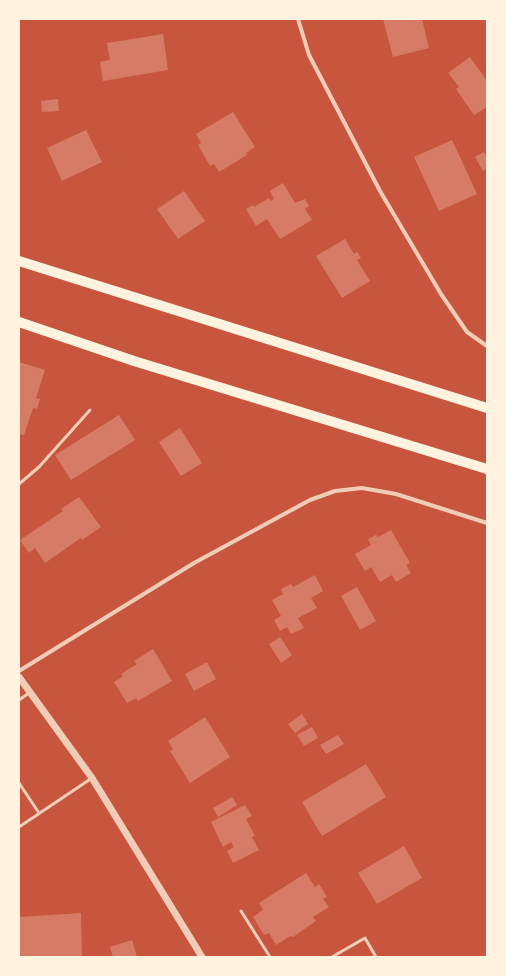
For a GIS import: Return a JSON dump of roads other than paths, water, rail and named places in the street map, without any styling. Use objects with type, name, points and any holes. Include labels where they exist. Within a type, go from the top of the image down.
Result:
[{"type":"main road","points":[[19,261],[487,408]]},
{"type":"main road","points":[[19,322],[141,363],[487,469]]},
{"type":"street","points":[[298,19],[308,55],[380,191],[450,307],[468,332],[487,346]]},
{"type":"street","points":[[19,671],[194,563],[310,500],[335,491],[362,488],[396,494],[487,523]]},
{"type":"street","points":[[19,677],[92,778],[202,957]]},
{"type":"lane","points":[[19,484],[39,467],[90,410]]},
{"type":"lane","points":[[19,700],[30,693]]},
{"type":"lane","points":[[19,827],[92,778]]},
{"type":"lane","points":[[19,783],[39,813]]},
{"type":"lane","points":[[241,911],[270,957]]},
{"type":"lane","points":[[332,957],[365,938],[376,957]]}]
